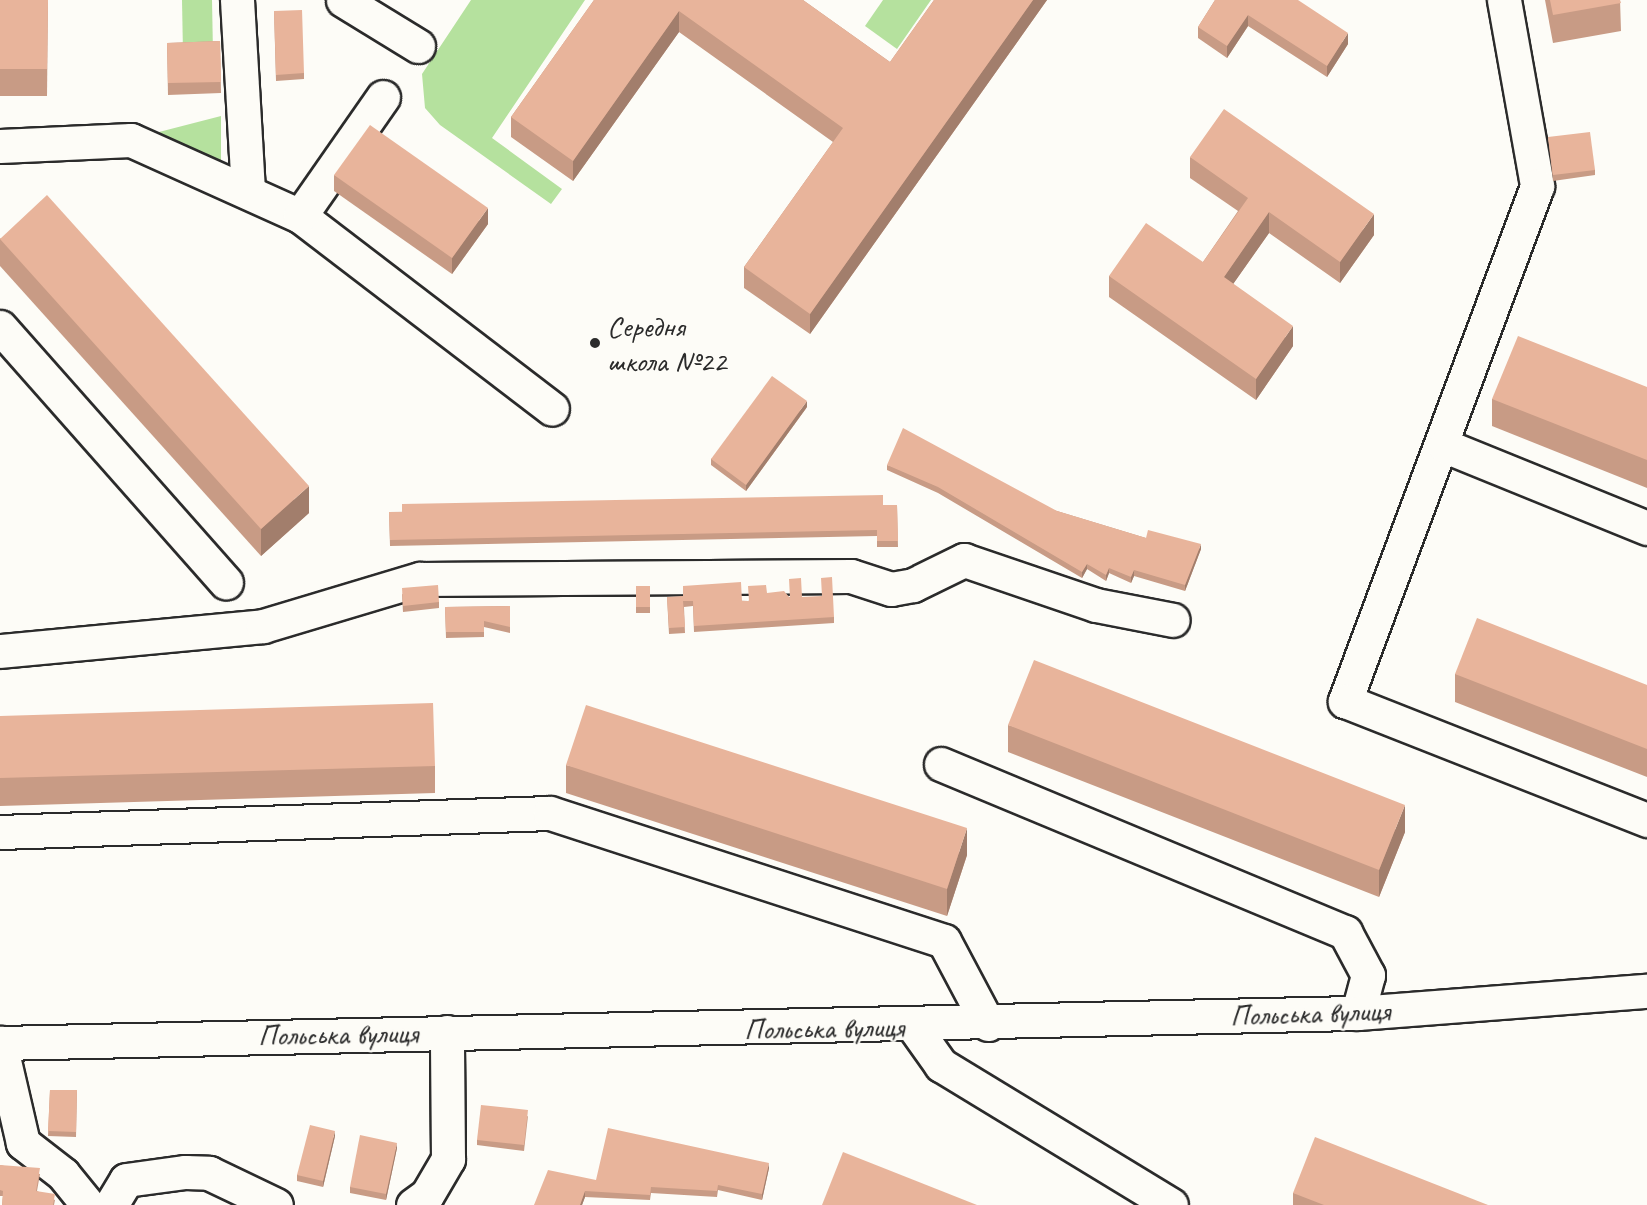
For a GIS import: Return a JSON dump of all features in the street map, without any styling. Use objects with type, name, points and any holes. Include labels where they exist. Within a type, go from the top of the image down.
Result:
[{"type":"street","points":[[237,0],[248,192]]},
{"type":"street","points":[[343,0],[418,46]]},
{"type":"street","points":[[1504,0],[1537,186],[1444,446],[1345,701],[1647,820]]},
{"type":"street","points":[[300,216],[383,97]]},
{"type":"street","points":[[0,146],[131,140],[300,216],[552,409]]},
{"type":"street","points":[[0,327],[226,582]]},
{"type":"street","points":[[1444,446],[1647,528]]},
{"type":"street","points":[[0,651],[263,626],[420,579],[851,576],[891,590],[964,560],[1096,605],[1173,620]]},
{"type":"street","points":[[941,764],[1345,932],[1368,975],[1358,1013]]},
{"type":"street","points":[[0,832],[550,813],[944,941],[988,1024]]},
{"type":"street","name":"Польська вулиця","points":[[0,1043],[447,1032],[914,1027],[1358,1013],[1647,991]]},
{"type":"street","points":[[914,1027],[941,1065],[1171,1205]]},
{"type":"street","points":[[412,1205],[427,1195],[448,1159],[447,1032]]},
{"type":"street","points":[[0,1043],[23,1143],[63,1174],[88,1205]]},
{"type":"street","points":[[111,1205],[126,1180],[193,1172],[209,1173],[276,1205]]},
{"type":"green space","points":[[182,0],[212,0],[213,53],[183,54]]},
{"type":"green space","points":[[471,0],[585,0],[492,138],[562,189],[551,204],[440,125],[425,108],[422,74]]},
{"type":"green space","points":[[883,0],[931,0],[897,49],[865,26]]},
{"type":"green space","points":[[221,116],[221,161],[158,136],[159,132]]},
{"type":"building","points":[[0,0],[48,0],[47,69],[0,69]]},
{"type":"building","points":[[594,0],[803,0],[890,62],[934,0],[1033,0],[810,314],[744,267],[843,128],[679,11],[573,161],[511,117]]},
{"type":"building","points":[[1215,0],[1298,0],[1348,33],[1327,66],[1248,15],[1227,46],[1198,27]]},
{"type":"building","points":[[1550,0],[1620,0],[1621,3],[1553,15]]},
{"type":"building","points":[[302,10],[304,73],[276,75],[274,11]]},
{"type":"building","points":[[220,41],[221,82],[168,83],[167,43]]},
{"type":"building","points":[[1224,109],[1374,214],[1340,262],[1269,212],[1224,277],[1293,326],[1256,379],[1109,276],[1146,223],[1203,262],[1248,198],[1190,157]]},
{"type":"building","points":[[370,125],[488,208],[452,258],[334,175]]},
{"type":"building","points":[[1590,132],[1595,170],[1553,175],[1548,137]]},
{"type":"building","points":[[47,195],[309,486],[261,529],[0,239]]},
{"type":"building","points":[[1518,336],[1647,387],[1647,460],[1492,399]]},
{"type":"building","points":[[772,376],[807,401],[746,485],[711,459]]},
{"type":"building","points":[[903,428],[1057,511],[1146,538],[1148,530],[1201,544],[1185,585],[1134,570],[1131,577],[1109,568],[1106,575],[1087,564],[1082,572],[938,487],[887,465]]},
{"type":"building","points":[[883,495],[883,505],[897,505],[898,541],[877,541],[877,530],[390,540],[389,512],[402,512],[402,504]]},
{"type":"building","points":[[832,577],[834,617],[694,626],[693,601],[683,601],[685,627],[669,628],[667,597],[683,596],[683,586],[741,582],[742,601],[749,601],[748,586],[766,585],[767,593],[784,591],[790,598],[789,579],[801,578],[802,597],[822,596],[821,578]]},
{"type":"building","points":[[438,585],[439,602],[403,606],[402,588]]},
{"type":"building","points":[[636,586],[650,586],[650,607],[636,607]]},
{"type":"building","points":[[510,606],[510,627],[484,621],[484,632],[446,632],[445,607]]},
{"type":"building","points":[[1477,618],[1647,685],[1647,749],[1455,674]]},
{"type":"building","points":[[1034,660],[1405,805],[1379,870],[1008,725]]},
{"type":"building","points":[[433,703],[435,766],[0,778],[0,716]]},
{"type":"building","points":[[586,705],[967,828],[947,889],[566,765]]},
{"type":"building","points":[[50,1090],[77,1090],[76,1132],[48,1131]]},
{"type":"building","points":[[481,1105],[528,1110],[524,1145],[477,1140]]},
{"type":"building","points":[[310,1125],[335,1131],[323,1181],[297,1175]]},
{"type":"building","points":[[608,1128],[769,1163],[762,1194],[718,1185],[717,1191],[651,1187],[650,1195],[585,1191],[580,1205],[534,1205],[548,1170],[596,1180]]},
{"type":"building","points":[[360,1135],[397,1143],[386,1194],[350,1187]]},
{"type":"building","points":[[1315,1137],[1488,1205],[1324,1205],[1293,1193]]},
{"type":"building","points":[[843,1152],[977,1205],[822,1205]]},
{"type":"building","points":[[0,1165],[40,1168],[36,1191],[55,1194],[53,1205],[2,1205]]},
{"type":"place","name":"Середня школа №22","points":[[595,343]]}]
